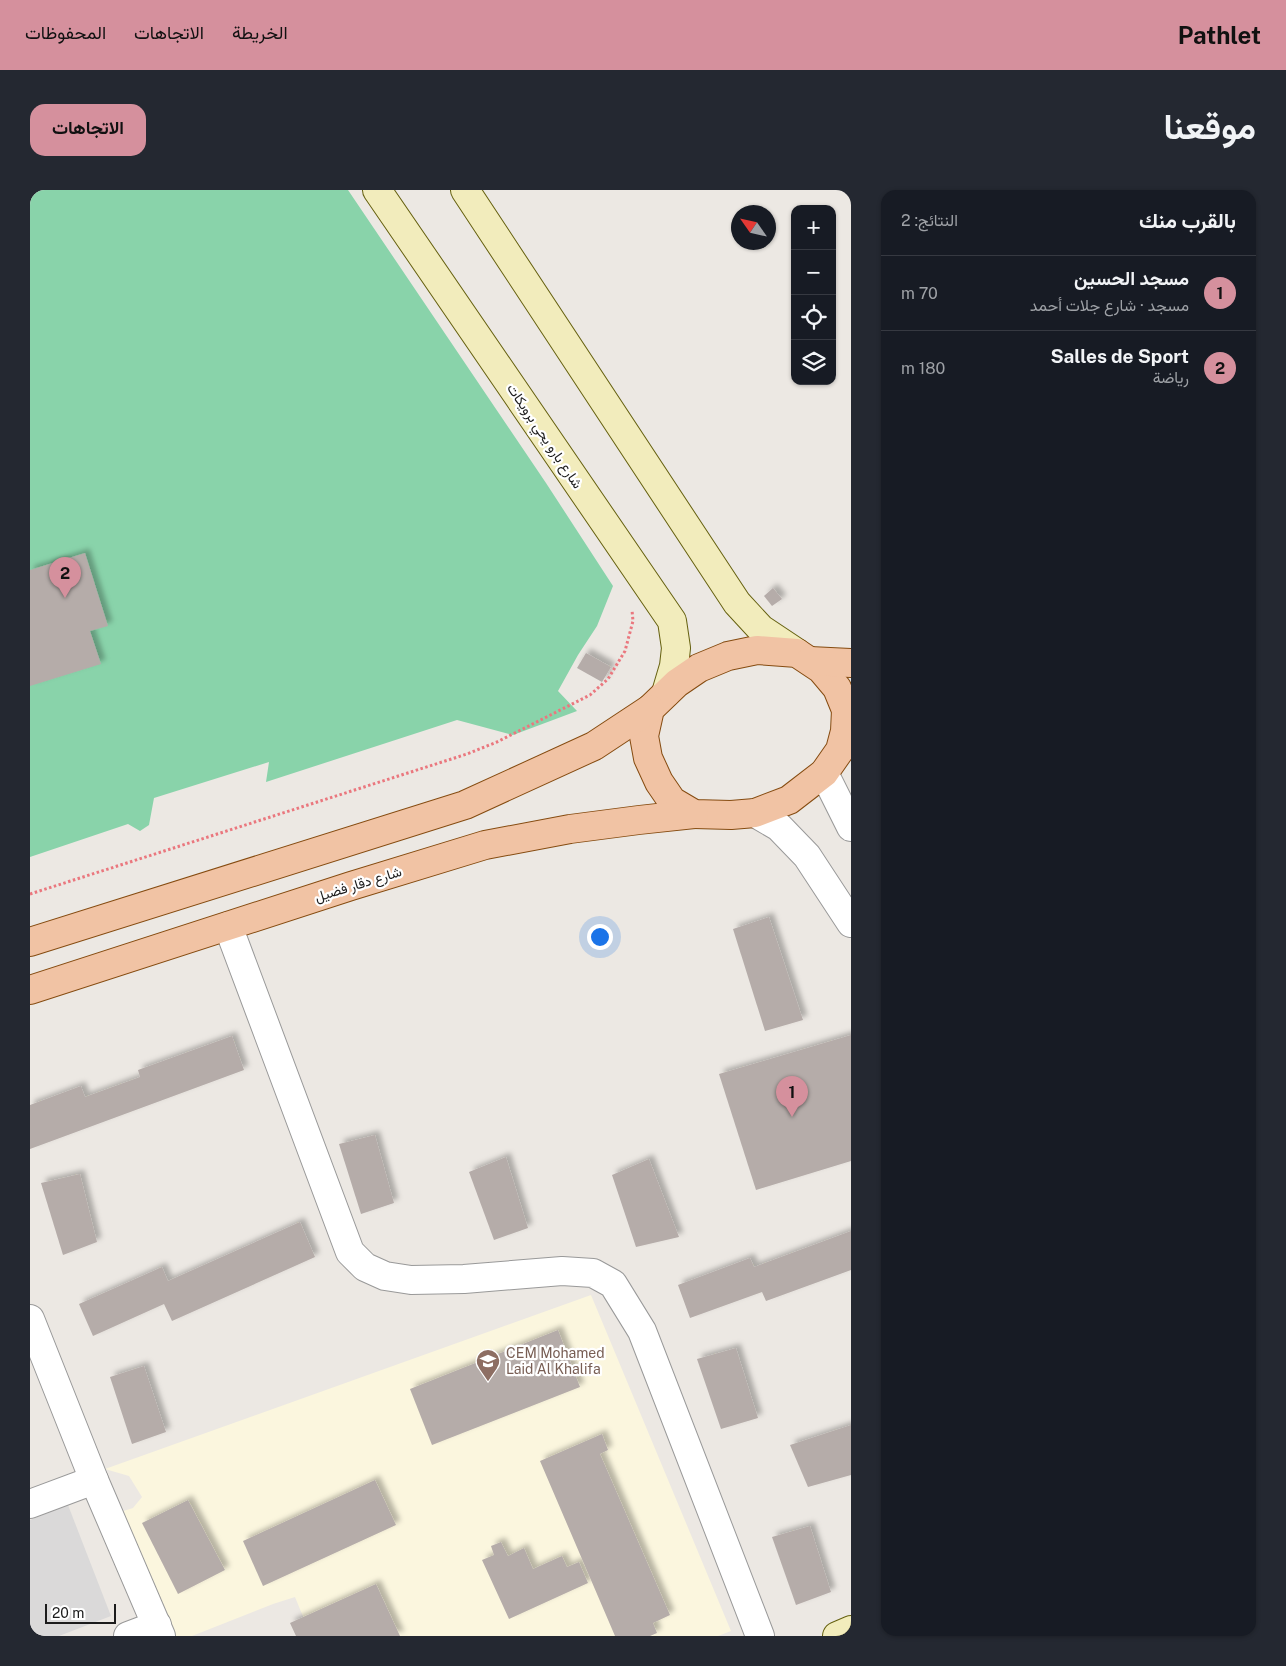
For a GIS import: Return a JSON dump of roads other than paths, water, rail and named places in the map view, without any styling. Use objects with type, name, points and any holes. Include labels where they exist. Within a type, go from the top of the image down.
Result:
[{"type":"main road","name":"شارع بارو يحي برويكات","points":[[377,190],[672,621],[676,648],[674,666],[658,701]]},
{"type":"main road","points":[[465,190],[737,603],[761,629],[821,669],[836,688],[846,710],[846,746]]},
{"type":"main road","points":[[30,942],[465,805],[594,746],[658,701],[677,683],[699,668],[728,656],[757,650],[851,663]]},
{"type":"main road","points":[[658,701],[644,736],[648,758],[659,782],[672,801],[694,814]]},
{"type":"main road","name":"شارع دقار فضيل","points":[[30,990],[351,886],[485,845],[570,829],[694,814],[731,815],[755,813],[789,800],[824,773],[846,746]]},
{"type":"main road","points":[[837,1636],[851,1630]]},
{"type":"street","points":[[824,773],[851,827]]},
{"type":"street","points":[[755,813],[779,827],[806,856],[851,923]]},
{"type":"street","points":[[228,926],[350,1252],[364,1267],[386,1276],[411,1280],[464,1279],[562,1271],[593,1273],[613,1284],[642,1332],[760,1636]]},
{"type":"street","points":[[30,1319],[94,1480],[159,1630],[128,1636]]},
{"type":"street","points":[[30,1504],[94,1480]]},
{"type":"place","name":"Salles de Sport","points":[[65,598]]},
{"type":"place","name":"مسجد الحسين","points":[[792,1117]]},
{"type":"place","name":"CEM Mohamed Laid Al Khalifa","points":[[488,1382]]}]
